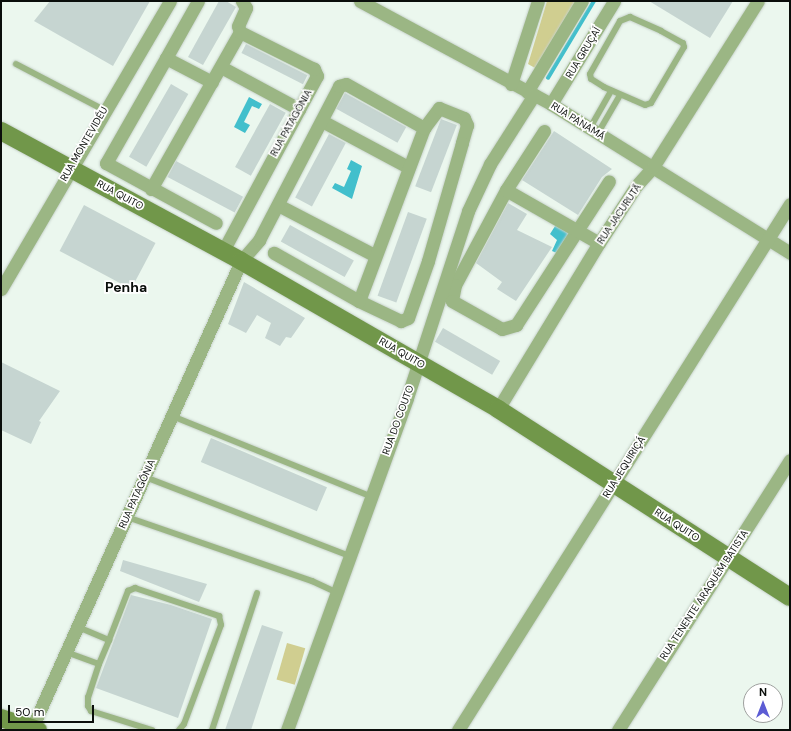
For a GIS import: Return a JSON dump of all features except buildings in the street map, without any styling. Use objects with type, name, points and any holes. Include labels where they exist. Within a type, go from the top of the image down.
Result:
[{"type":"street","name":"RUA MONTEVIDÉU","points":[[1,289],[104,110],[170,1]]},
{"type":"street","points":[[198,1],[106,163],[151,190],[216,223]]},
{"type":"street","points":[[151,190],[240,32],[238,26],[246,8],[242,1]]},
{"type":"street","name":"RUA PANAMÁ","points":[[360,1],[511,84],[551,104],[790,253]]},
{"type":"street","points":[[511,84],[538,1]]},
{"type":"street","points":[[531,94],[582,1]]},
{"type":"street","name":"RUA GRUÇAÍ","points":[[551,104],[614,1]]},
{"type":"street","name":"RUA JACURUTÃ","points":[[498,409],[599,244],[636,186],[653,167],[758,1]]},
{"type":"street","name":"RUA PATAGÔNIA","points":[[223,251],[317,76],[314,69],[240,32]]},
{"type":"street","points":[[166,58],[212,82]]},
{"type":"street","points":[[221,67],[299,109]]},
{"type":"street","name":"RUA PATAGÔNIA","points":[[35,729],[66,652],[242,260],[258,240],[278,205],[339,86],[346,84],[424,128]]},
{"type":"street","name":"RUA DO COUTO","points":[[288,730],[338,593],[370,496],[419,362],[479,186],[531,94]]},
{"type":"street","points":[[274,253],[359,301],[400,321],[408,318],[428,261],[466,125],[464,118],[438,108],[424,128],[374,255],[359,301]]},
{"type":"street","points":[[322,121],[408,167]]},
{"type":"street","points":[[544,131],[506,190],[455,285],[452,301],[502,329],[510,329],[516,325],[578,232],[609,181]]},
{"type":"street","name":"RUA QUITO","points":[[1,132],[242,260],[419,362],[498,409],[790,597]]},
{"type":"street","points":[[506,190],[599,244]]},
{"type":"street","name":"RUA JEQUIRIÇÁ","points":[[458,730],[790,204]]},
{"type":"street","points":[[278,205],[374,255]]},
{"type":"street","name":"RUA TENENTE ARAQUÉM BATISTA","points":[[618,730],[790,460]]},
{"type":"street","points":[[1,718],[35,729]]},
{"type":"lane","points":[[630,17],[683,43],[682,52],[651,103],[641,105],[611,91],[595,82],[590,74],[624,18],[630,17]]},
{"type":"lane","points":[[16,64],[104,110]]},
{"type":"lane","points":[[594,130],[611,91]]},
{"type":"lane","points":[[594,130],[620,95]]},
{"type":"lane","points":[[172,416],[370,496]]},
{"type":"lane","points":[[145,477],[350,556]]},
{"type":"lane","points":[[127,517],[312,581],[338,593]]},
{"type":"lane","points":[[152,730],[91,711],[88,706],[88,697],[99,664],[128,591],[131,588],[219,616],[221,625],[184,724],[179,730]]},
{"type":"lane","points":[[212,730],[258,593]]},
{"type":"lane","points":[[78,627],[109,640]]},
{"type":"lane","points":[[66,652],[99,664]]},
{"type":"shaded area","points":[[547,1],[577,1],[535,68],[528,64]]},
{"type":"shaded area","points":[[287,643],[305,648],[295,685],[277,680]]},
{"type":"water","points":[[249,97],[262,104],[259,109],[252,106],[244,122],[250,125],[245,133],[234,127]]},
{"type":"water","points":[[351,160],[362,166],[352,199],[332,188],[335,183],[344,187],[351,171],[347,169]]},
{"type":"water","points":[[557,223],[571,231],[559,254],[552,251],[557,240],[550,234]]},
{"type":"waterway","points":[[548,78],[594,1]]},
{"type":"district","name":"Penha","points":[[126,287]]}]
